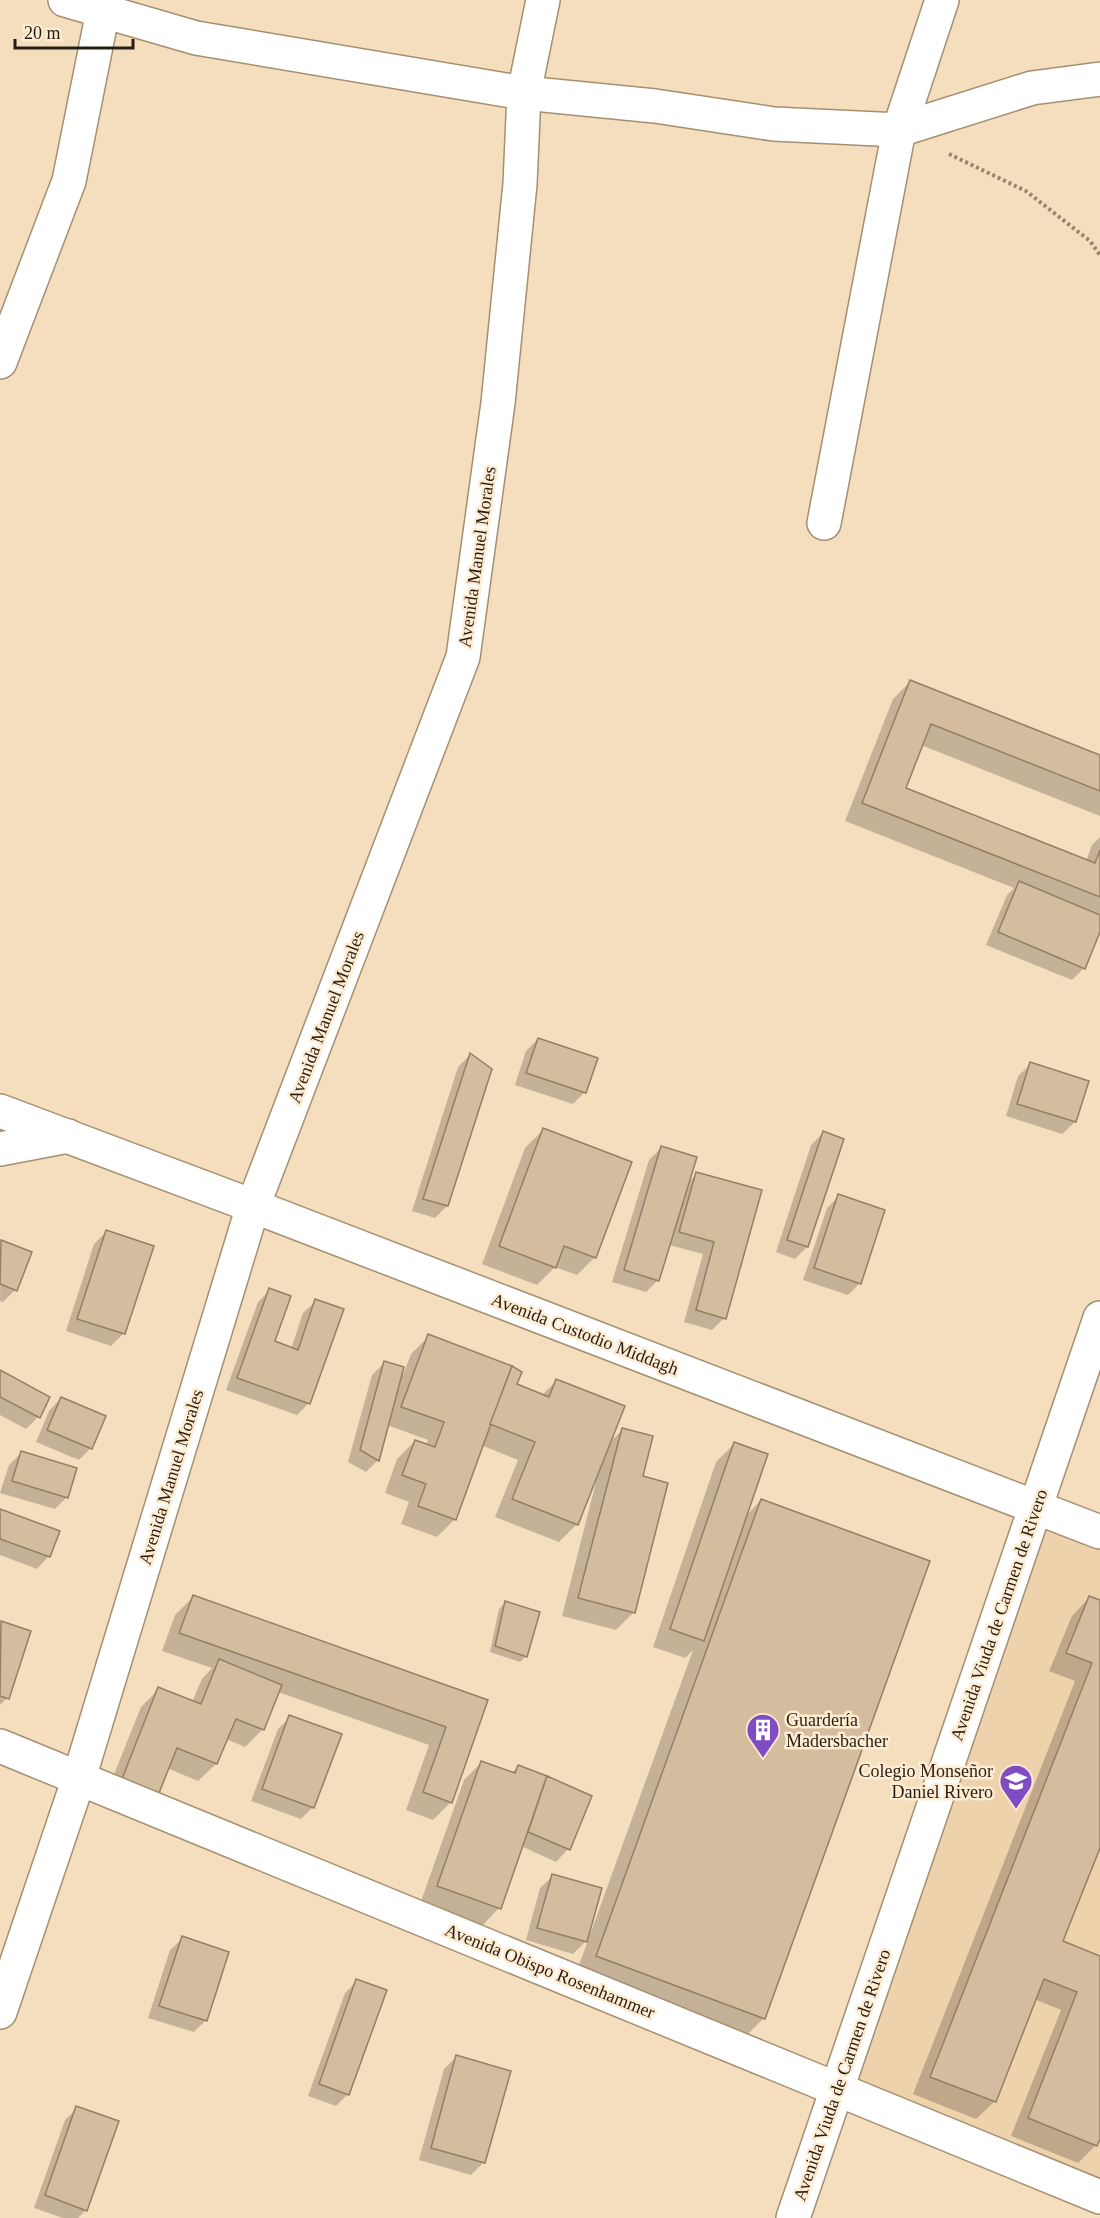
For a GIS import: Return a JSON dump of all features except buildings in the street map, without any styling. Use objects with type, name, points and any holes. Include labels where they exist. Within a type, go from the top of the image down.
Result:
[{"type":"street","points":[[65,0],[196,38],[524,93],[655,106],[774,124],[899,130],[1032,88],[1100,78]]},
{"type":"street","name":"Avenida Manuel Morales","points":[[0,2012],[79,1778],[254,1206],[463,657],[498,403],[520,184],[524,93],[543,0]]},
{"type":"street","points":[[824,524],[899,130],[942,0]]},
{"type":"street","points":[[0,362],[69,181],[104,11]]},
{"type":"street","name":"Avenida Custodio Middagh","points":[[0,1111],[254,1206],[1100,1532]]},
{"type":"street","points":[[0,1149],[70,1136]]},
{"type":"street","name":"Avenida Viuda de Carmen de Rivero","points":[[794,2218],[1100,1318]]},
{"type":"street","name":"Avenida Obispo Rosenhammer","points":[[0,1746],[1100,2197]]},
{"type":"path","points":[[899,130],[1026,191],[1090,241],[1100,255]]},
{"type":"shaded area","name":"Colegio Monseñor Daniel Rivero","points":[[1036,1507],[1100,1532],[1100,2197],[837,2089]]},
{"type":"place","name":"Guardería Madersbacher","points":[[763,1759]]},
{"type":"place","name":"Colegio Monseñor Daniel Rivero","points":[[1016,1810]]}]
